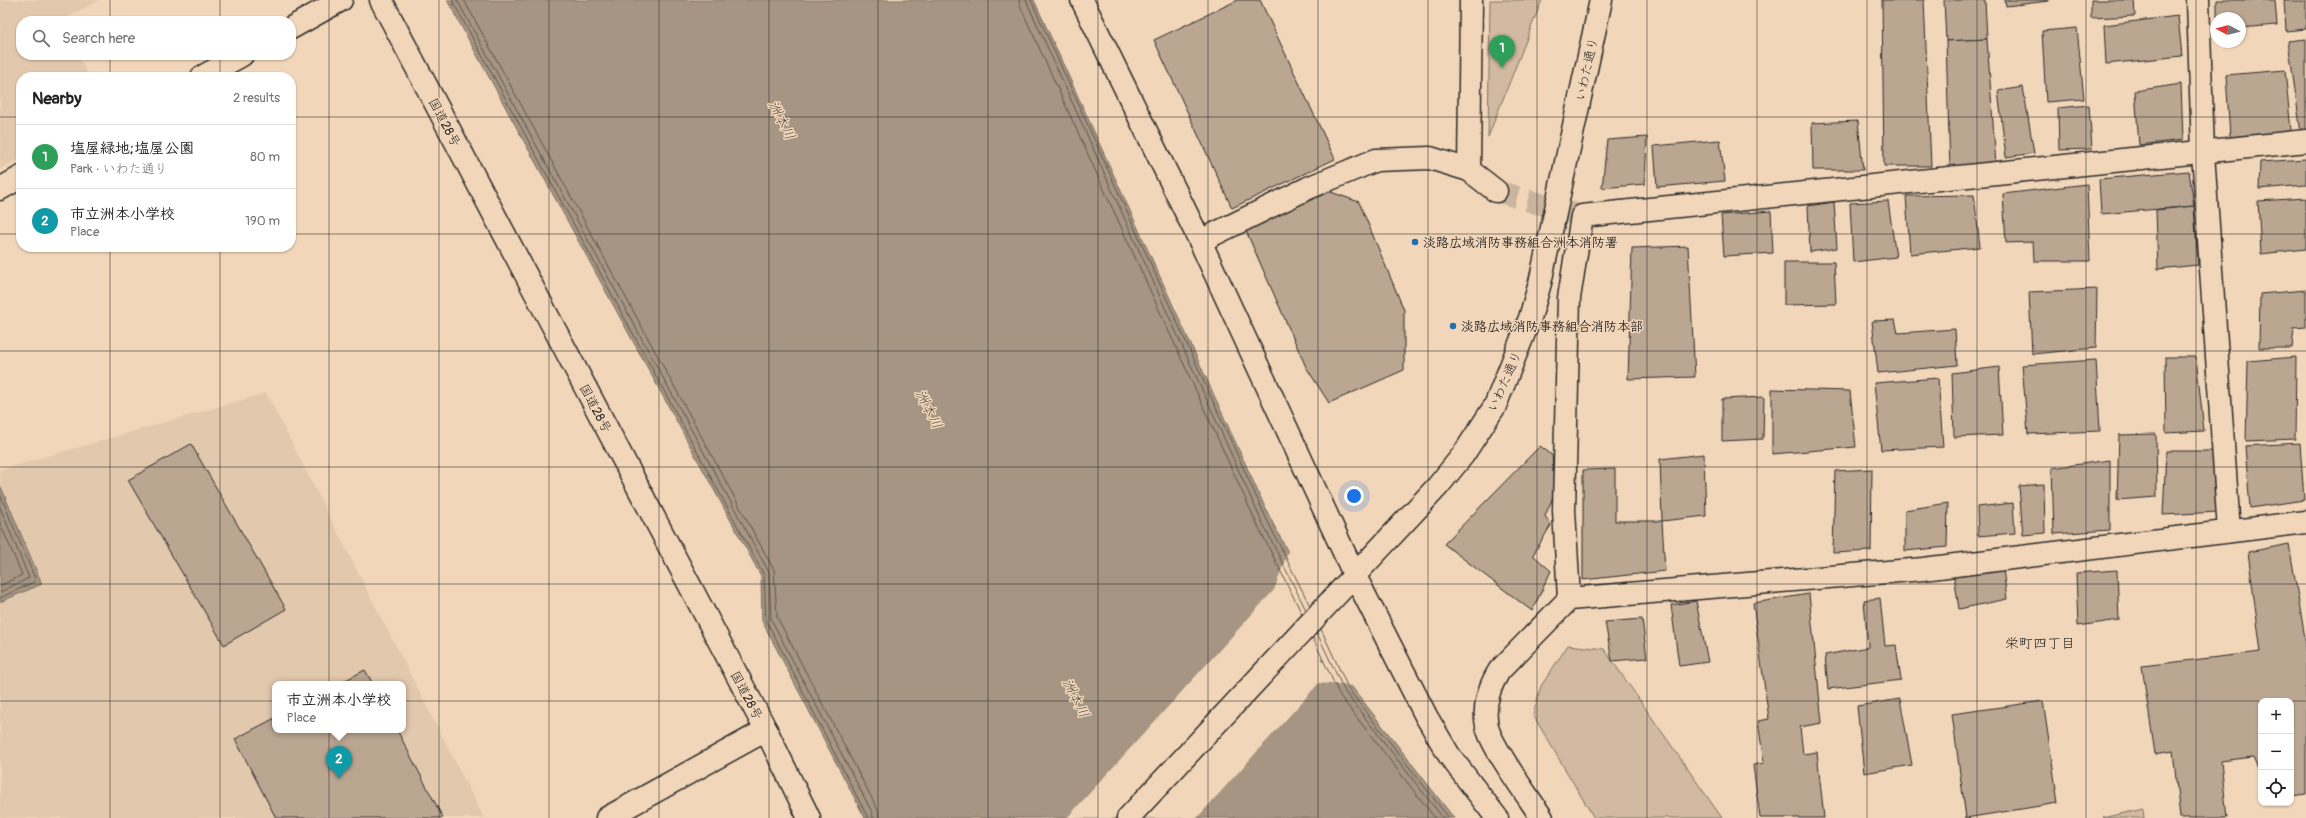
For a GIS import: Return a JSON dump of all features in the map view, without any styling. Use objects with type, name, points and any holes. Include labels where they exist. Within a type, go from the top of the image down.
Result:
[{"type":"main road","points":[[296,25],[341,0]]},
{"type":"main road","name":"国道28号","points":[[381,0],[766,730],[810,818]]},
{"type":"main road","points":[[1082,0],[1200,241],[1354,574],[1426,716],[1449,755],[1497,818]]},
{"type":"main road","points":[[1469,170],[1471,0]]},
{"type":"main road","name":"いわた通り","points":[[1128,818],[1354,574],[1438,486],[1463,455],[1495,406],[1530,318],[1540,283],[1601,0]]},
{"type":"main road","points":[[2198,0],[2203,153],[2229,531]]},
{"type":"main road","points":[[211,72],[233,60]]},
{"type":"main road","points":[[1569,599],[1564,510],[1569,298],[1582,216],[2203,153],[2306,141]]},
{"type":"main road","points":[[1200,241],[1308,188],[1376,160],[1430,158],[1469,170],[1496,190]]},
{"type":"main road","points":[[0,189],[16,180]]},
{"type":"main road","points":[[1542,818],[1493,741],[1487,727],[1486,709],[1491,683],[1499,671],[1569,599],[1923,569],[2306,522]]},
{"type":"main road","points":[[607,818],[766,730]]},
{"type":"shaded area","points":[[0,0],[99,0],[70,16],[16,16],[16,60],[80,60],[86,72],[16,72],[16,161],[0,169]]},
{"type":"shaded area","points":[[1490,0],[1542,0],[1488,137]]},
{"type":"shaded area","points":[[266,393],[484,818],[0,818],[0,470]]},
{"type":"shaded area","points":[[1568,645],[1604,649],[1722,818],[1594,818],[1533,715],[1541,686]]},
{"type":"shaded area","points":[[2143,809],[2144,818],[2103,818]]},
{"type":"water","name":"洲本川","points":[[447,0],[1034,0],[1269,516],[1302,579],[1352,687],[1454,818],[865,818],[762,621],[761,576]]},
{"type":"water","points":[[1,487],[42,584],[0,602],[0,488]]},
{"type":"pier","points":[[1289,549],[1354,686],[1319,683],[1197,818],[1067,818],[1274,590]]},
{"type":"building","points":[[1238,0],[1260,0],[1335,159],[1232,208],[1154,40]]},
{"type":"building","points":[[1882,0],[1924,0],[1931,166],[1884,166]]},
{"type":"building","points":[[1944,0],[1985,0],[1987,39],[1946,41]]},
{"type":"building","points":[[2005,0],[2049,0],[2049,1],[2006,6]]},
{"type":"building","points":[[2091,0],[2134,0],[2135,16],[2091,18]]},
{"type":"building","points":[[2217,0],[2275,0],[2277,25],[2246,28],[2246,12],[2217,12]]},
{"type":"building","points":[[2284,0],[2306,0],[2306,29],[2286,31]]},
{"type":"building","points":[[2178,16],[2182,56],[2106,64],[2104,25]]},
{"type":"building","points":[[2077,28],[2084,99],[2046,102],[2042,31]]},
{"type":"building","points":[[1987,39],[1996,165],[1950,169],[1946,41]]},
{"type":"building","points":[[2306,39],[2306,133],[2301,133],[2288,41]]},
{"type":"building","points":[[2285,70],[2291,131],[2230,137],[2226,75]]},
{"type":"building","points":[[2181,84],[2183,140],[2139,145],[2135,91]]},
{"type":"building","points":[[2023,87],[2034,153],[2006,157],[1998,91]]},
{"type":"building","points":[[2089,105],[2092,149],[2059,150],[2058,108]]},
{"type":"building","points":[[1858,121],[1863,170],[1813,170],[1812,123]]},
{"type":"building","points":[[1647,137],[1645,184],[1602,188],[1607,140]]},
{"type":"building","points":[[1720,140],[1725,181],[1657,187],[1654,146]]},
{"type":"building","points":[[2306,159],[2306,185],[2259,189],[2260,162]]},
{"type":"building","points":[[2189,171],[2194,206],[2101,214],[2099,179]]},
{"type":"building","points":[[2087,184],[2090,261],[2034,261],[2033,242],[2006,243],[2003,194]]},
{"type":"building","points":[[1328,191],[1359,202],[1404,310],[1404,370],[1329,403],[1306,367],[1246,231]]},
{"type":"building","points":[[1974,195],[1980,247],[1910,254],[1906,196]]},
{"type":"building","points":[[2306,198],[2306,249],[2261,254],[2258,201]]},
{"type":"building","points":[[1888,201],[1896,257],[1853,262],[1850,203]]},
{"type":"building","points":[[1834,202],[1837,248],[1810,252],[1808,206]]},
{"type":"building","points":[[2194,206],[2198,265],[2158,269],[2156,210]]},
{"type":"building","points":[[1771,211],[1773,253],[1724,256],[1721,215]]},
{"type":"building","points":[[1688,246],[1695,377],[1628,379],[1632,248]]},
{"type":"building","points":[[1784,262],[1834,262],[1836,304],[1784,305]]},
{"type":"building","points":[[2097,289],[2096,348],[2032,354],[2029,292]]},
{"type":"building","points":[[2306,290],[2306,327],[2294,328],[2292,348],[2259,348],[2260,294]]},
{"type":"building","points":[[1895,320],[1898,333],[1955,329],[1957,365],[1878,373],[1872,321]]},
{"type":"building","points":[[2165,357],[2196,357],[2204,431],[2166,433]]},
{"type":"building","points":[[2296,357],[2295,439],[2246,441],[2248,361]]},
{"type":"building","points":[[2096,360],[2100,431],[2028,434],[2022,365]]},
{"type":"building","points":[[1999,367],[2003,435],[1954,437],[1952,373]]},
{"type":"building","points":[[1938,378],[1943,447],[1881,450],[1874,383]]},
{"type":"building","points":[[1772,389],[1850,391],[1856,447],[1772,454]]},
{"type":"building","points":[[1764,397],[1763,439],[1722,441],[1722,399]]},
{"type":"building","points":[[2156,434],[2157,497],[2117,500],[2119,435]]},
{"type":"building","points":[[2300,443],[2304,500],[2250,508],[2245,446]]},
{"type":"building","points":[[191,444],[286,609],[224,645],[128,480]]},
{"type":"building","points":[[1540,446],[1552,455],[1555,492],[1545,516],[1551,525],[1533,555],[1551,571],[1532,611],[1444,544]]},
{"type":"building","points":[[2166,451],[2216,451],[2218,512],[2163,515]]},
{"type":"building","points":[[1704,454],[1706,516],[1662,521],[1660,459]]},
{"type":"building","points":[[2110,460],[2110,530],[2054,534],[2052,468]]},
{"type":"building","points":[[1615,469],[1615,521],[1662,521],[1665,571],[1583,580],[1583,470]]},
{"type":"building","points":[[1872,469],[1871,551],[1833,553],[1835,471]]},
{"type":"building","points":[[2044,484],[2045,533],[2023,535],[2019,486]]},
{"type":"building","points":[[1948,503],[1947,547],[1905,551],[1905,510]]},
{"type":"building","points":[[2013,503],[2015,533],[1978,536],[1977,507]]},
{"type":"building","points":[[2289,544],[2306,644],[2306,794],[2294,796],[2294,698],[2258,698],[2258,768],[2253,757],[2221,761],[2227,818],[2180,818],[2173,751],[2155,754],[2142,666],[2261,652],[2248,552]]},
{"type":"building","points":[[2003,569],[2007,599],[1959,609],[1954,576]]},
{"type":"building","points":[[2117,570],[2119,620],[2078,626],[2076,573]]},
{"type":"building","points":[[1809,594],[1822,723],[1800,727],[1803,754],[1817,752],[1824,818],[1760,818],[1753,765],[1764,763],[1758,721],[1769,719],[1753,603]]},
{"type":"building","points":[[1880,598],[1885,646],[1896,645],[1901,680],[1828,689],[1825,655],[1868,647],[1864,600]]},
{"type":"building","points":[[1696,601],[1708,662],[1679,666],[1671,605]]},
{"type":"building","points":[[1642,619],[1647,658],[1612,661],[1605,622]]},
{"type":"building","points":[[365,670],[371,681],[344,681]]},
{"type":"building","points":[[1900,699],[1912,765],[1864,773],[1857,706]]},
{"type":"building","points":[[2043,701],[2058,803],[1966,818],[1952,714]]},
{"type":"building","points":[[272,720],[272,733],[399,733],[443,818],[276,818],[235,739]]},
{"type":"tunnel","points":[[1496,191],[1582,216]]},
{"type":"place","name":"塩屋緑地;塩屋公園","points":[[1502,68]]},
{"type":"place","name":"淡路広域消防事務組合洲本消防署","points":[[1415,242]]},
{"type":"place","name":"淡路広域消防事務組合消防本部","points":[[1453,326]]},
{"type":"place","name":"市立洲本小学校","points":[[339,779]]},
{"type":"district","name":"栄町四丁目","points":[[2040,643]]}]
